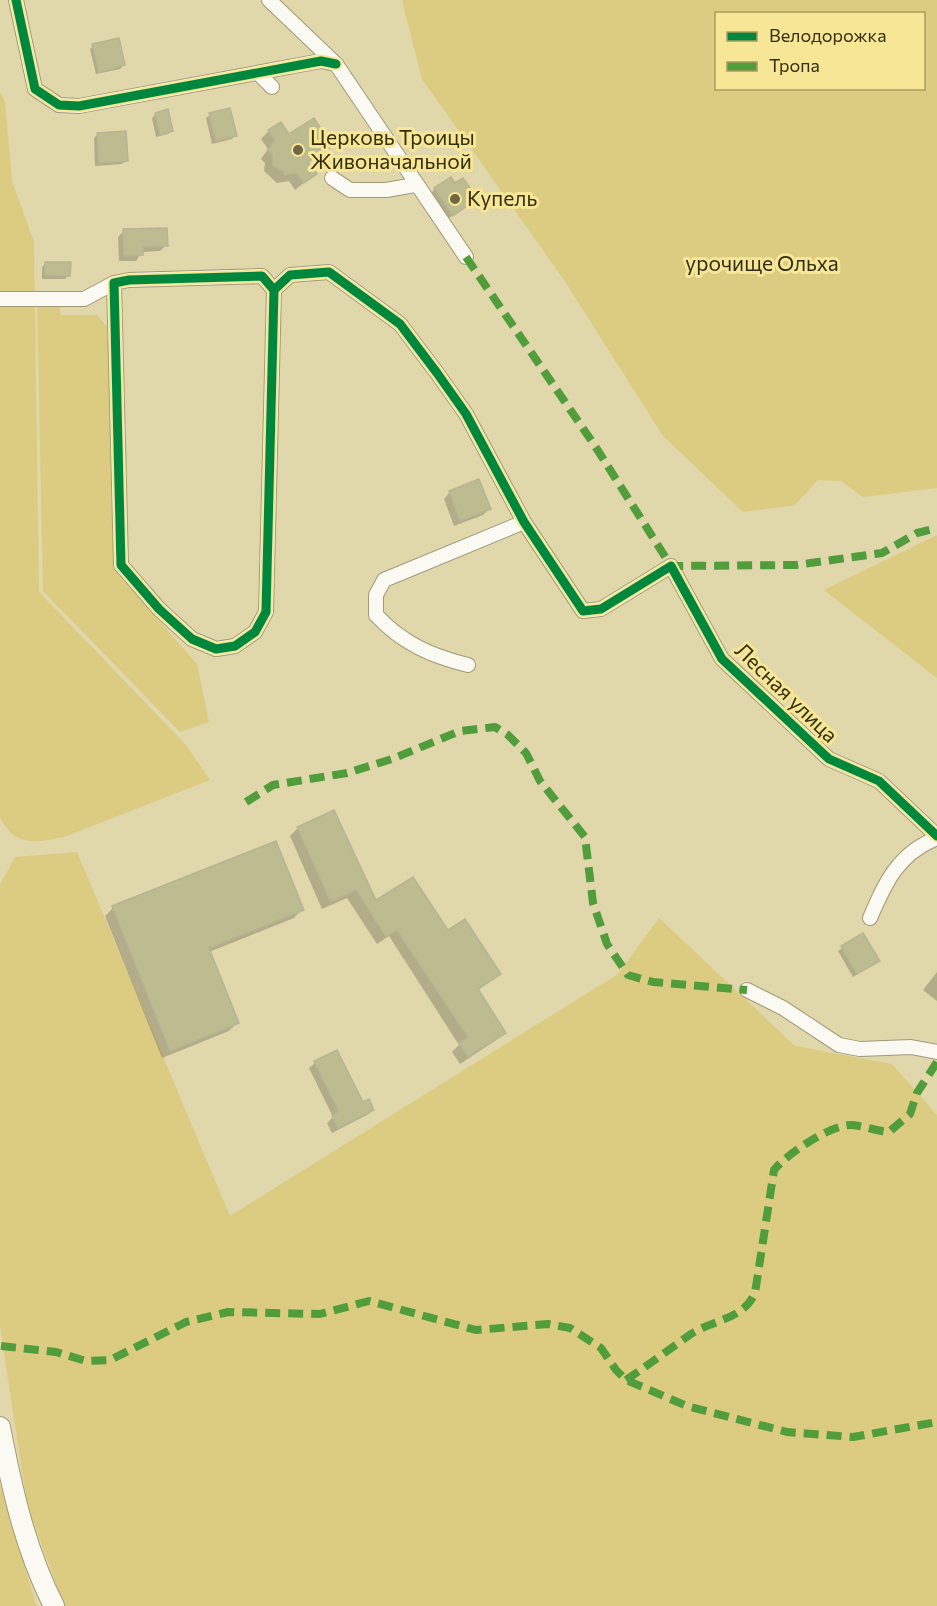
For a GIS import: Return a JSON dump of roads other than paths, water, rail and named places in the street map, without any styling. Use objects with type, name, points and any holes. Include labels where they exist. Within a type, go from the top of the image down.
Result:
[{"type":"street","points":[[15,0],[35,89],[59,105],[79,106],[321,61],[336,64]]},
{"type":"street","points":[[269,0],[336,64],[415,185],[466,257]]},
{"type":"street","points":[[258,73],[272,87]]},
{"type":"street","points":[[332,178],[350,190],[386,190],[415,185]]},
{"type":"street","points":[[274,290],[290,274],[329,272],[400,324],[466,414],[524,522],[384,580],[376,595],[376,615],[392,632],[416,648],[468,665]]},
{"type":"street","points":[[0,298],[84,299],[114,283],[129,280],[262,276],[274,290],[266,612],[255,632],[235,646],[216,648],[192,639],[159,609],[121,565],[114,283]]},
{"type":"street","name":"Лесная улица","points":[[524,522],[584,611],[601,609],[671,567],[722,659],[829,759],[879,781],[937,837]]},
{"type":"street","points":[[870,918],[886,881],[909,852],[937,837]]},
{"type":"street","points":[[747,990],[783,1008],[838,1045],[860,1049],[910,1047],[937,1052]]},
{"type":"street","points":[[0,1426],[14,1496],[27,1542],[54,1606]]},
{"type":"place","name":"Церковь Троицы Живоначальной","points":[[298,150]]},
{"type":"place","name":"Купель","points":[[455,199]]},
{"type":"park label","name":"урочище Ольха","points":[[762,264]]}]
